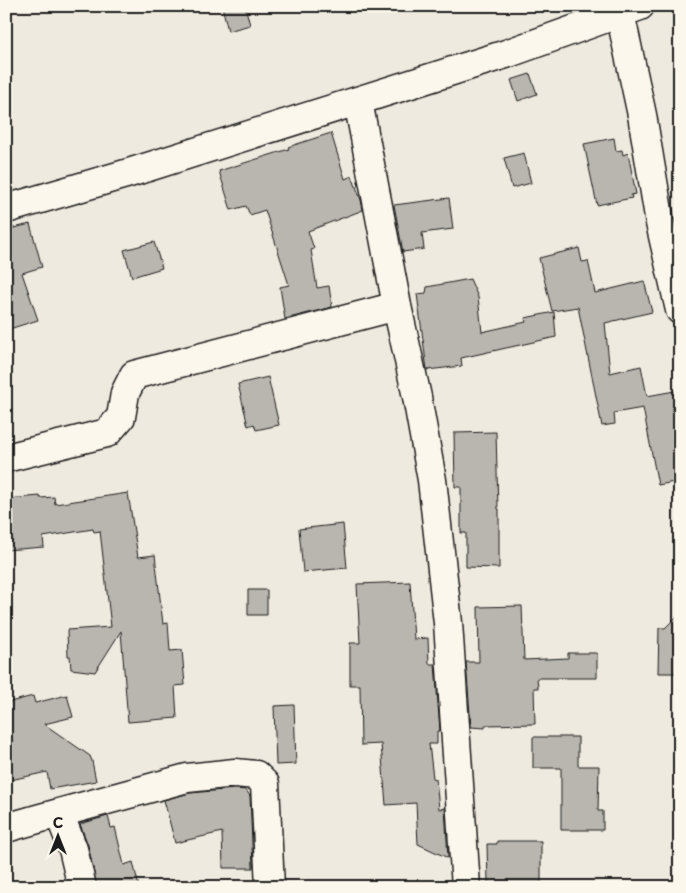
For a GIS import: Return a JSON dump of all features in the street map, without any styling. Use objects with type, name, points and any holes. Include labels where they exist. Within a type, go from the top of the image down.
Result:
[{"type":"street","points":[[6,209],[129,173],[506,54],[630,10],[642,115],[660,223],[680,310]]},
{"type":"street","points":[[358,101],[432,480],[448,623],[466,887]]},
{"type":"street","points":[[6,458],[107,433],[121,416],[125,393],[134,376],[397,306]]},
{"type":"street","points":[[6,828],[187,778],[235,773],[256,775],[265,784],[270,887]]},
{"type":"street","points":[[59,813],[72,849],[82,887]]},
{"type":"building","points":[[222,6],[245,6],[250,25],[228,31]]},
{"type":"building","points":[[530,74],[537,94],[518,101],[511,80]]},
{"type":"building","points":[[331,133],[345,179],[352,176],[363,210],[308,231],[314,249],[311,250],[317,288],[329,286],[332,307],[285,319],[280,287],[289,285],[265,210],[250,215],[246,206],[231,210],[219,171],[289,149],[288,147]]},
{"type":"building","points":[[614,138],[616,151],[622,150],[623,155],[628,153],[636,194],[631,195],[632,198],[597,205],[584,144]]},
{"type":"building","points":[[524,153],[531,183],[512,188],[504,158]]},
{"type":"building","points":[[449,198],[453,229],[422,233],[424,249],[403,252],[394,205]]},
{"type":"building","points":[[30,224],[42,267],[22,273],[38,320],[6,330],[6,230]]},
{"type":"building","points":[[154,242],[162,268],[132,277],[124,250]]},
{"type":"building","points":[[579,248],[582,262],[588,261],[595,293],[644,281],[652,312],[605,323],[610,373],[641,366],[647,396],[680,390],[680,481],[658,485],[643,408],[614,413],[615,424],[602,426],[578,307],[552,311],[539,258]]},
{"type":"building","points":[[470,279],[478,297],[482,332],[526,322],[525,318],[554,312],[556,337],[461,358],[462,366],[427,370],[417,294],[426,293],[427,287]]},
{"type":"building","points":[[268,377],[279,425],[256,430],[254,424],[248,426],[238,384]]},
{"type":"building","points":[[496,432],[499,568],[466,567],[466,533],[461,533],[461,487],[455,487],[454,433]]},
{"type":"building","points":[[128,493],[138,557],[155,555],[163,624],[168,623],[170,651],[182,650],[185,685],[175,686],[177,718],[128,722],[121,631],[95,672],[71,669],[70,656],[68,656],[67,630],[111,627],[100,531],[94,532],[93,529],[43,537],[44,547],[6,550],[6,499],[40,496],[40,498],[54,497],[55,504]]},
{"type":"building","points":[[343,524],[347,568],[303,572],[299,529]]},
{"type":"building","points":[[410,582],[414,639],[428,638],[429,664],[435,664],[440,731],[437,731],[437,744],[429,744],[433,778],[436,779],[439,809],[445,808],[448,858],[418,844],[416,803],[386,805],[381,744],[361,745],[360,685],[350,685],[350,643],[360,643],[357,584]]},
{"type":"building","points":[[248,590],[267,590],[267,615],[248,615]]},
{"type":"building","points":[[522,606],[524,660],[568,658],[568,653],[597,653],[597,678],[537,678],[538,688],[534,688],[535,724],[485,725],[485,728],[471,727],[466,662],[479,662],[478,607]]},
{"type":"building","points":[[680,613],[680,673],[658,673],[659,628],[665,628]]},
{"type":"building","points":[[67,695],[73,717],[44,724],[90,756],[96,781],[50,789],[47,772],[6,781],[6,703],[33,696],[35,703]]},
{"type":"building","points":[[294,705],[296,764],[276,765],[274,706]]},
{"type":"building","points":[[533,737],[578,737],[578,766],[599,766],[598,811],[603,811],[603,830],[561,830],[561,768],[533,768]]},
{"type":"building","points":[[235,789],[246,790],[250,796],[253,868],[223,868],[222,832],[175,843],[164,800],[190,793]]},
{"type":"building","points":[[108,816],[111,828],[115,827],[124,865],[133,862],[139,887],[97,887],[88,845],[80,824]]},
{"type":"building","points":[[497,841],[541,841],[541,883],[488,883],[487,844],[497,844]]}]
